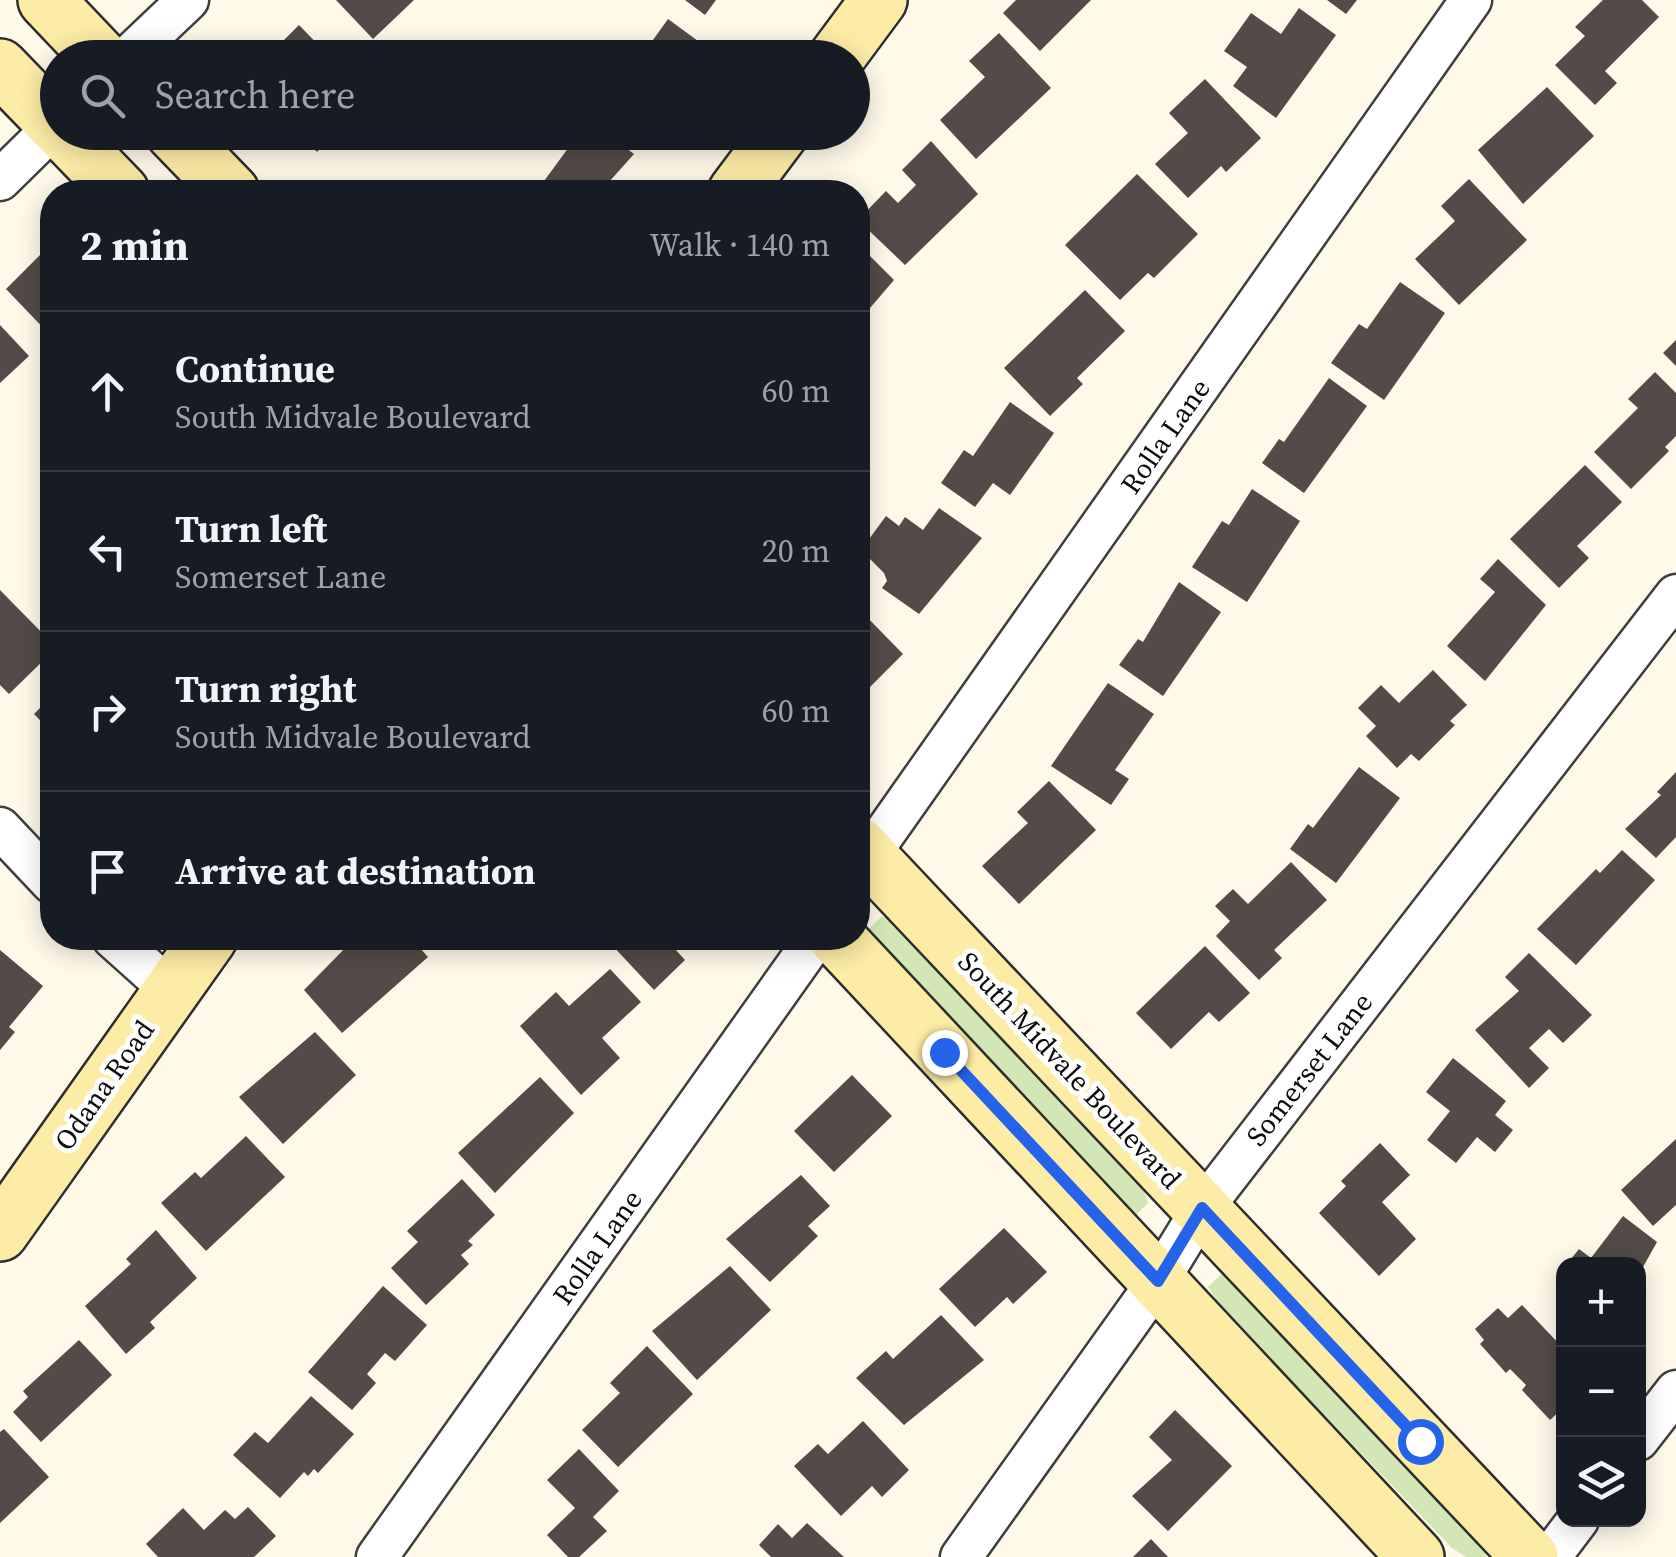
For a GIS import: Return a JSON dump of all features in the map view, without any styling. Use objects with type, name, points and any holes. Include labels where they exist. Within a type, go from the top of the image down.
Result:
[{"type":"main road","points":[[46,0],[84,40]]},
{"type":"main road","points":[[849,40],[878,0]]},
{"type":"main road","points":[[0,66],[40,108]]},
{"type":"main road","points":[[80,150],[109,180]]},
{"type":"main road","points":[[190,150],[219,180]]},
{"type":"main road","points":[[746,180],[768,150]]},
{"type":"main road","name":"South Midvale Boulevard","points":[[870,866],[1202,1208],[1530,1557]]},
{"type":"main road","name":"Odana Road","points":[[0,1232],[200,950]]},
{"type":"main road","points":[[847,950],[1416,1557]]},
{"type":"street","points":[[146,40],[188,0]]},
{"type":"street","name":"Rolla Lane","points":[[870,844],[1470,0]]},
{"type":"street","points":[[0,180],[40,143]]},
{"type":"street","name":"Somerset Lane","points":[[961,1557],[1158,1281],[1202,1208],[1676,595]]},
{"type":"street","points":[[0,828],[40,870]]},
{"type":"street","points":[[126,950],[171,990]]},
{"type":"street","name":"Rolla Lane","points":[[377,1557],[807,950]]},
{"type":"street","points":[[1640,1437],[1676,1391]]},
{"type":"street","points":[[1550,1557],[1573,1527]]},
{"type":"green space","points":[[882,916],[906,930],[1138,1173],[1148,1203],[1137,1214],[1110,1195],[870,936],[870,928]]},
{"type":"green space","points":[[1223,1272],[1246,1286],[1477,1528],[1486,1557],[1466,1557],[1452,1548],[1221,1307],[1208,1287]]},
{"type":"building","points":[[336,0],[414,0],[373,39]]},
{"type":"building","points":[[685,0],[716,0],[705,15]]},
{"type":"building","points":[[1016,0],[1091,0],[1040,51],[1003,13]]},
{"type":"building","points":[[1327,0],[1357,0],[1346,14]]},
{"type":"building","points":[[1603,0],[1642,0],[1659,17],[1605,71],[1617,83],[1595,105],[1555,65],[1585,36],[1575,27]]},
{"type":"building","points":[[1299,8],[1336,35],[1276,118],[1233,86],[1247,67],[1224,51],[1251,13],[1281,34]]},
{"type":"building","points":[[668,19],[697,40],[653,40]]},
{"type":"building","points":[[299,25],[314,40],[284,40]]},
{"type":"building","points":[[999,33],[1051,88],[976,159],[940,120],[985,77],[969,61]]},
{"type":"building","points":[[1205,79],[1261,138],[1226,172],[1221,166],[1188,198],[1155,164],[1188,133],[1169,113]]},
{"type":"building","points":[[1547,87],[1594,136],[1523,204],[1478,150]]},
{"type":"building","points":[[931,141],[978,194],[905,265],[870,231],[870,208],[886,191],[898,203],[916,185],[902,170]]},
{"type":"building","points":[[567,150],[629,150],[634,154],[611,180],[545,180]]},
{"type":"building","points":[[1137,174],[1198,234],[1154,278],[1148,273],[1120,300],[1065,245]]},
{"type":"building","points":[[1469,179],[1527,240],[1459,305],[1415,259],[1455,221],[1441,206]]},
{"type":"building","points":[[40,255],[40,324],[6,289]]},
{"type":"building","points":[[870,256],[894,280],[870,308]]},
{"type":"building","points":[[1400,282],[1445,313],[1384,400],[1331,363],[1359,324],[1367,329]]},
{"type":"building","points":[[1085,290],[1125,331],[1077,378],[1083,384],[1050,416],[1004,368]]},
{"type":"building","points":[[0,325],[29,356],[0,383]]},
{"type":"building","points":[[1676,340],[1676,366],[1663,353]]},
{"type":"building","points":[[1655,372],[1676,393],[1676,436],[1665,447],[1669,451],[1631,489],[1594,452],[1638,408],[1628,399]]},
{"type":"building","points":[[1329,378],[1367,406],[1304,493],[1262,463],[1279,439],[1284,442]]},
{"type":"building","points":[[1010,402],[1054,433],[1010,495],[993,483],[975,507],[941,483],[964,450],[973,456]]},
{"type":"building","points":[[1585,465],[1622,502],[1577,546],[1589,558],[1559,588],[1510,539]]},
{"type":"building","points":[[1252,489],[1300,521],[1247,602],[1192,567],[1222,521],[1229,525]]},
{"type":"building","points":[[939,508],[982,538],[919,614],[882,588],[887,581],[870,559],[870,538],[886,516],[899,526],[905,517],[923,530]]},
{"type":"building","points":[[1498,559],[1546,605],[1485,681],[1447,646],[1495,592],[1480,579]]},
{"type":"building","points":[[1179,582],[1221,612],[1163,696],[1119,665],[1138,639],[1143,642]]},
{"type":"building","points":[[0,590],[40,631],[40,664],[9,694],[0,685]]},
{"type":"building","points":[[870,620],[903,654],[870,687]]},
{"type":"building","points":[[1433,670],[1467,705],[1450,721],[1455,725],[1419,761],[1411,754],[1397,768],[1366,736],[1376,726],[1358,708],[1381,685],[1399,703]]},
{"type":"building","points":[[1108,683],[1154,714],[1115,770],[1129,779],[1111,805],[1051,766]]},
{"type":"building","points":[[1359,767],[1400,798],[1336,883],[1290,849],[1308,824],[1313,828]]},
{"type":"building","points":[[1676,772],[1676,837],[1656,858],[1625,829],[1661,795],[1657,792]]},
{"type":"building","points":[[1049,781],[1096,830],[1019,904],[982,866],[1028,823],[1017,812]]},
{"type":"building","points":[[1622,850],[1655,880],[1576,965],[1537,929],[1596,869],[1600,873]]},
{"type":"building","points":[[1291,862],[1327,900],[1274,950],[1282,958],[1259,980],[1216,936],[1230,921],[1215,906],[1233,889],[1248,904]]},
{"type":"building","points":[[1205,946],[1250,993],[1219,1022],[1209,1012],[1171,1049],[1136,1013]]},
{"type":"building","points":[[0,950],[43,986],[9,1027],[15,1032],[0,1050]]},
{"type":"building","points":[[343,950],[422,950],[428,957],[342,1033],[304,990]]},
{"type":"building","points":[[617,950],[676,950],[685,960],[654,990]]},
{"type":"building","points":[[1529,953],[1592,1015],[1563,1043],[1549,1029],[1529,1048],[1549,1068],[1529,1088],[1475,1030],[1519,991],[1505,977]]},
{"type":"building","points":[[610,969],[641,1002],[602,1038],[620,1058],[581,1095],[520,1026],[556,992],[569,1006]]},
{"type":"building","points":[[315,1032],[356,1075],[283,1144],[239,1097]]},
{"type":"building","points":[[1453,1058],[1506,1101],[1495,1115],[1513,1130],[1495,1152],[1477,1137],[1456,1163],[1427,1140],[1450,1111],[1426,1092]]},
{"type":"building","points":[[852,1075],[892,1116],[834,1172],[794,1131]]},
{"type":"building","points":[[540,1077],[574,1113],[495,1193],[458,1153]]},
{"type":"building","points":[[246,1136],[285,1177],[206,1251],[161,1203],[195,1172],[201,1178]]},
{"type":"building","points":[[1676,1139],[1676,1205],[1653,1226],[1621,1190]]},
{"type":"building","points":[[1380,1143],[1410,1175],[1382,1202],[1416,1239],[1379,1276],[1319,1213],[1346,1186],[1341,1181]]},
{"type":"building","points":[[801,1175],[830,1206],[808,1226],[818,1236],[770,1282],[726,1239]]},
{"type":"building","points":[[462,1179],[495,1215],[468,1241],[473,1245],[461,1255],[469,1264],[426,1305],[391,1268],[418,1242],[407,1231]]},
{"type":"building","points":[[1623,1216],[1657,1242],[1646,1262],[1646,1257],[1592,1257]]},
{"type":"building","points":[[1004,1228],[1047,1272],[1013,1304],[1007,1297],[975,1327],[939,1289]]},
{"type":"building","points":[[156,1230],[197,1278],[150,1322],[155,1328],[126,1354],[85,1306],[131,1264],[126,1259]]},
{"type":"building","points":[[1579,1249],[1590,1257],[1573,1257]]},
{"type":"building","points":[[730,1266],[771,1310],[697,1380],[652,1331]]},
{"type":"building","points":[[383,1286],[427,1325],[395,1361],[385,1353],[367,1374],[376,1383],[352,1410],[308,1372]]},
{"type":"building","points":[[1522,1305],[1556,1341],[1556,1414],[1550,1420],[1522,1390],[1526,1385],[1510,1369],[1506,1373],[1480,1344],[1484,1340],[1475,1329],[1498,1308],[1508,1318]]},
{"type":"building","points":[[941,1315],[984,1360],[904,1425],[856,1378],[886,1351],[893,1359]]},
{"type":"building","points":[[79,1340],[112,1375],[41,1442],[13,1412],[28,1397],[23,1391]]},
{"type":"building","points":[[647,1346],[693,1394],[618,1467],[582,1430],[620,1393],[610,1383]]},
{"type":"building","points":[[311,1396],[354,1434],[318,1473],[314,1469],[308,1476],[304,1472],[280,1498],[233,1455],[255,1432],[268,1443]]},
{"type":"building","points":[[1175,1410],[1232,1466],[1168,1531],[1132,1496],[1172,1460],[1149,1437]]},
{"type":"building","points":[[863,1421],[909,1470],[882,1497],[872,1486],[841,1516],[794,1466],[818,1444],[828,1454]]},
{"type":"building","points":[[4,1429],[49,1477],[0,1523],[0,1432]]},
{"type":"building","points":[[579,1449],[619,1491],[593,1517],[607,1531],[579,1557],[568,1557],[547,1535],[575,1508],[547,1480]]},
{"type":"building","points":[[248,1507],[276,1536],[254,1557],[158,1557],[146,1544],[183,1508],[204,1530],[225,1510],[235,1519]]},
{"type":"building","points":[[807,1523],[844,1557],[771,1557],[759,1545],[778,1524],[792,1538]]},
{"type":"building","points":[[1151,1539],[1168,1557],[1133,1557]]},
{"type":"route","points":[[944,1052],[1158,1281],[1202,1208],[1420,1441]]}]
